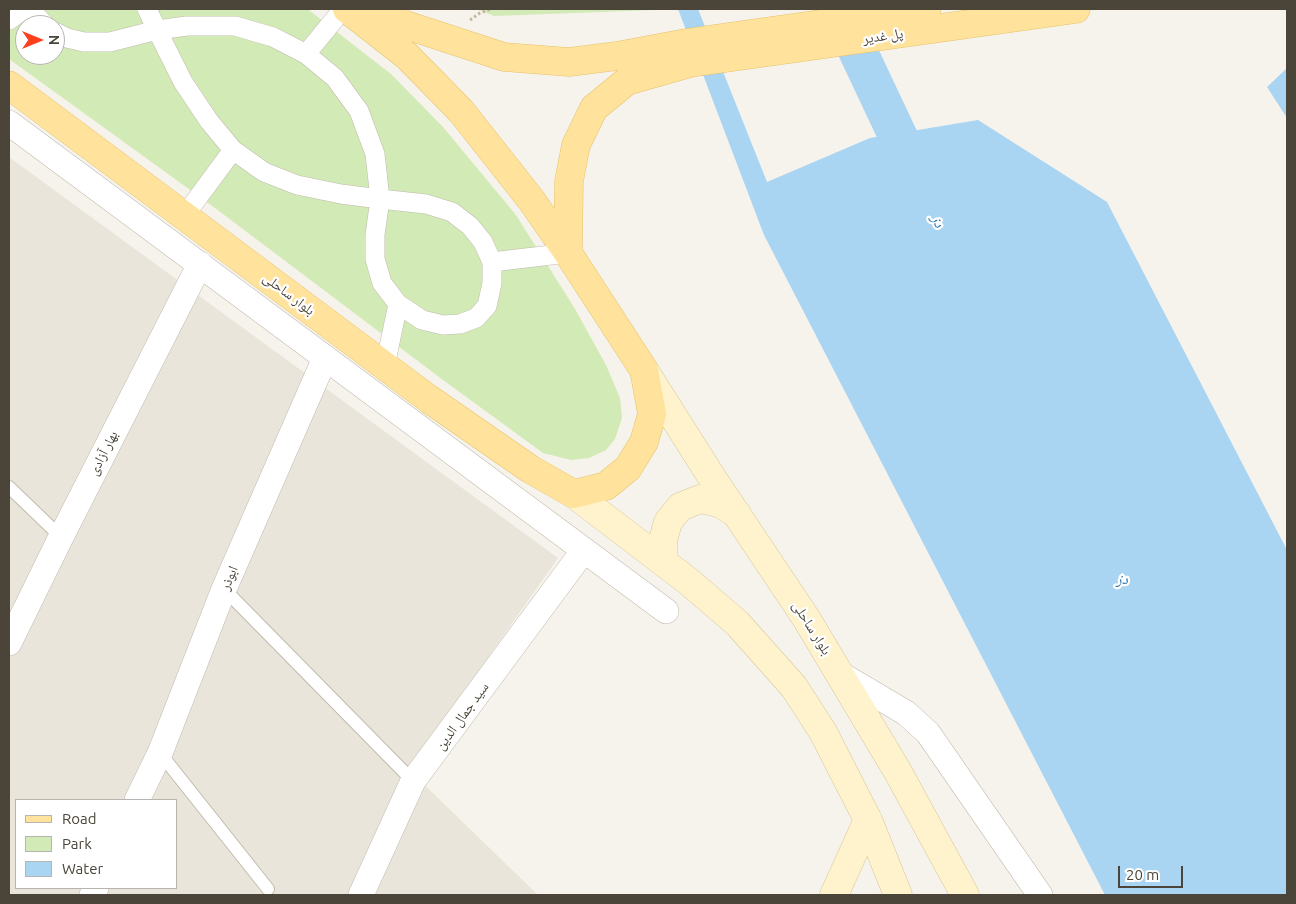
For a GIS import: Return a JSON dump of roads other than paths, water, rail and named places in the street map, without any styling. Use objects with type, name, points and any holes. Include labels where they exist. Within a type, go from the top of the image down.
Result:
[{"type":"main road","name":"بلوار ساحلی","points":[[347,9],[407,56],[461,111],[532,201],[568,253],[711,476],[806,618],[898,772],[965,895]]},
{"type":"main road","points":[[368,9],[406,25],[504,57],[569,62],[616,56],[688,53]]},
{"type":"main road","name":"پل غدیر","points":[[688,53],[927,9]]},
{"type":"main road","name":"پل غدیر","points":[[688,53],[1076,9]]},
{"type":"main road","points":[[568,253],[569,181],[576,145],[594,108],[627,81],[688,53]]},
{"type":"main road","name":"بلوار ساحلی","points":[[9,85],[429,399],[530,469],[574,494],[663,561],[737,623],[794,687],[822,732],[868,820],[898,895]]},
{"type":"main road","name":"بلوار ساحلی","points":[[574,494],[606,486],[628,468],[644,442],[652,414],[644,370]]},
{"type":"main road","points":[[663,561],[663,540],[668,522],[680,507],[700,499],[719,503],[737,514]]},
{"type":"main road","points":[[834,895],[868,820]]},
{"type":"street","points":[[9,20],[24,9]]},
{"type":"street","points":[[65,37],[84,42],[110,42],[157,30],[187,26],[235,26],[273,37],[306,54],[335,78],[359,111],[375,154],[380,199],[375,235],[375,259],[382,283],[398,304],[422,320],[443,325],[460,324],[476,318],[487,306],[492,284],[492,262],[483,242],[470,226],[452,212],[426,204],[380,199],[341,194],[297,186],[264,172],[233,150],[209,121],[184,82],[157,30],[147,9]]},
{"type":"street","points":[[306,54],[343,9]]},
{"type":"street","points":[[9,123],[666,611]]},
{"type":"street","points":[[185,216],[233,150]]},
{"type":"street","points":[[492,262],[568,253]]},
{"type":"street","name":"بهار آزادی","points":[[9,643],[200,264]]},
{"type":"street","points":[[385,366],[398,304]]},
{"type":"street","name":"ابوذر","points":[[138,799],[160,753],[224,589],[325,358]]},
{"type":"street","name":"سید جمال الدین","points":[[361,895],[413,782],[584,550]]},
{"type":"street","points":[[840,674],[906,713],[928,733],[1040,895]]},
{"type":"lane","points":[[9,487],[61,537]]},
{"type":"lane","points":[[224,589],[413,782]]},
{"type":"lane","points":[[160,753],[268,889]]},
{"type":"water","name":"دز","points":[[678,9],[698,9],[767,182],[870,138],[978,120],[1107,202],[1287,550],[1287,895],[1105,895],[764,235]]},
{"type":"water","points":[[1287,68],[1287,118],[1267,87]]},
{"type":"waterway","name":"دز","points":[[838,9],[919,181]]}]
